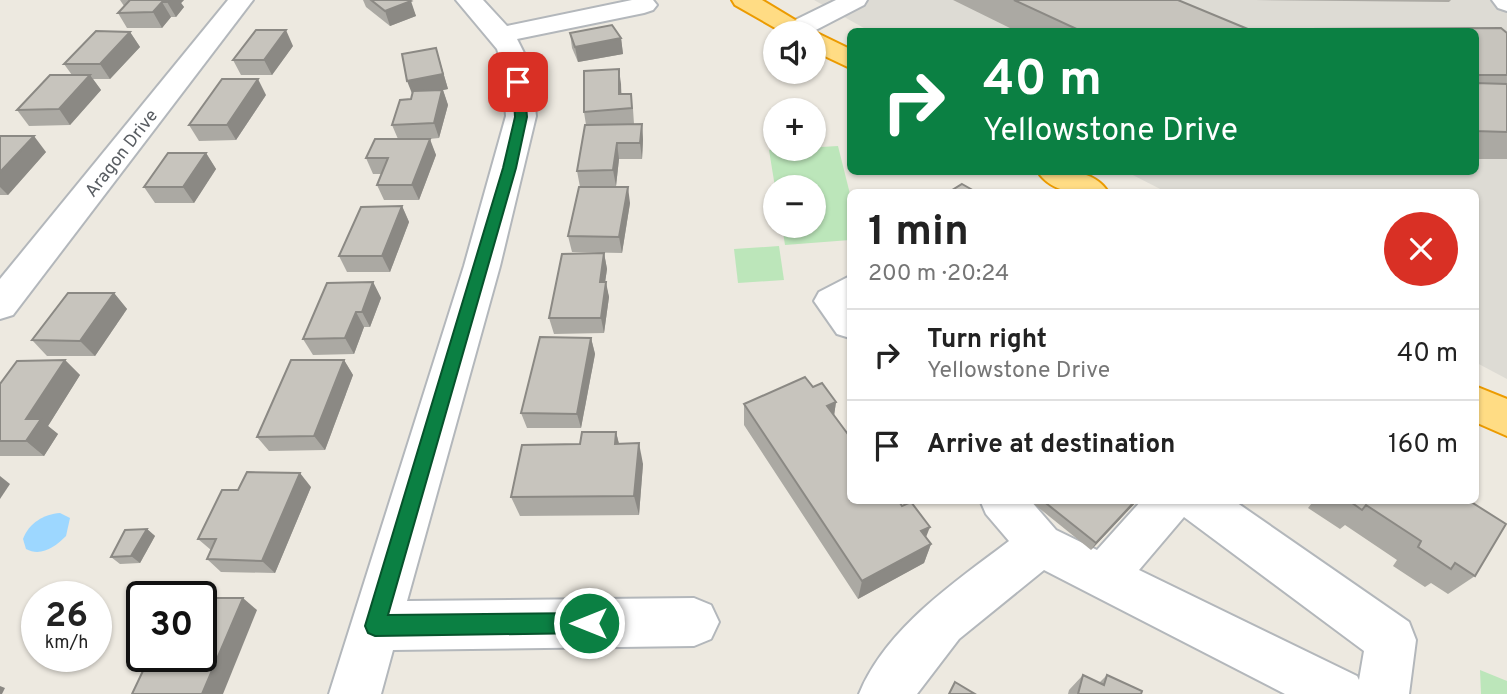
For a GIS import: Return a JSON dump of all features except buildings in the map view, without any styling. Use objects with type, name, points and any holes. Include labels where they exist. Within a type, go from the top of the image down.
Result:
[{"type":"highway","points":[[744,0],[781,21]]},
{"type":"highway","points":[[826,46],[847,58]]},
{"type":"highway","points":[[1060,175],[1086,189]]},
{"type":"highway","points":[[1479,404],[1507,419]]},
{"type":"street","name":"Aragon Drive","points":[[0,305],[241,0]]},
{"type":"street","points":[[355,694],[517,140],[521,117],[516,65],[501,35],[468,0]]},
{"type":"street","points":[[824,21],[855,0]]},
{"type":"street","points":[[501,35],[643,5]]},
{"type":"street","points":[[847,291],[831,301],[847,320]]},
{"type":"street","points":[[1005,504],[1040,545],[1339,694]]},
{"type":"street","points":[[1104,576],[1167,504]]},
{"type":"street","points":[[1202,504],[1391,640],[1383,694]]},
{"type":"street","points":[[885,694],[942,622],[1040,545]]},
{"type":"street","points":[[375,626],[694,622]]},
{"type":"shaded area","points":[[814,0],[1507,0],[1507,379],[1479,364],[1479,189],[1160,189],[1133,175],[1479,175],[1479,28],[864,28]]},
{"type":"green space","points":[[838,146],[849,189],[847,240],[785,245],[784,238],[826,238],[826,175],[773,175],[771,161],[826,161],[826,147]]},
{"type":"green space","points":[[779,246],[784,280],[738,283],[734,249]]},
{"type":"green space","points":[[1480,670],[1507,681],[1507,694],[1481,694]]},
{"type":"water","points":[[60,513],[70,518],[66,536],[42,551],[26,549],[23,539],[33,524],[43,517]]},
{"type":"route","points":[[518,82],[521,117],[510,168],[375,626],[589,623]]}]
